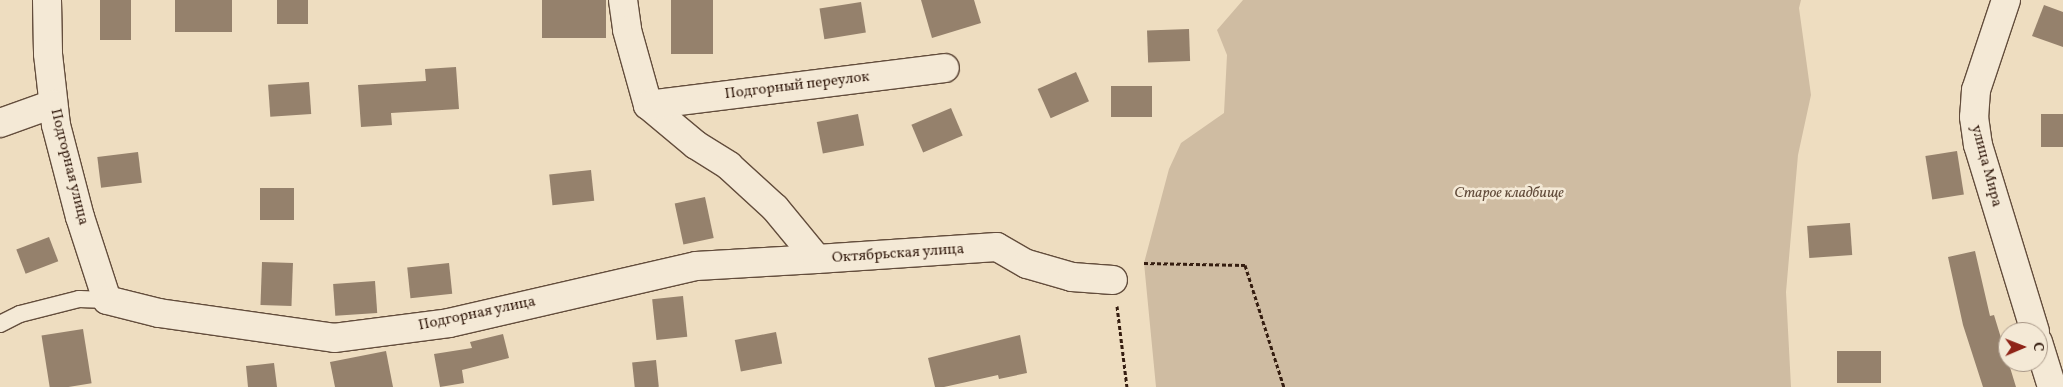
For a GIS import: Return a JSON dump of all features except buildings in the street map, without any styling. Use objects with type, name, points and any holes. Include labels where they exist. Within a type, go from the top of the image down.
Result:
[{"type":"street","name":"Подгорная улица","points":[[47,0],[48,54],[56,125],[80,217],[107,300],[159,313],[334,338],[449,323],[696,266],[817,259]]},
{"type":"street","points":[[623,0],[627,30],[648,105]]},
{"type":"street","name":"улица Мира","points":[[2006,0],[1976,90],[1974,117],[1978,145],[2032,322]]},
{"type":"street","name":"Подгорный переулок","points":[[648,105],[945,68]]},
{"type":"street","points":[[0,123],[54,104]]},
{"type":"street","name":"Октябрьская улица","points":[[648,105],[696,145],[736,172],[776,208],[817,259],[996,247],[1027,264],[1072,278],[1112,280]]},
{"type":"street","points":[[2047,372],[2052,387]]},
{"type":"lane","name":"Подгорная улица","points":[[0,324],[20,314],[79,299],[107,300]]},
{"type":"path","points":[[1144,264],[1245,265],[1284,387]]},
{"type":"path","points":[[1112,280],[1127,387]]},
{"type":"green space","name":"Старое кладбище","points":[[1243,0],[1801,0],[1799,8],[1811,95],[1798,155],[1786,292],[1791,387],[1156,387],[1144,263],[1169,169],[1181,143],[1224,113],[1227,55],[1217,30]]}]
